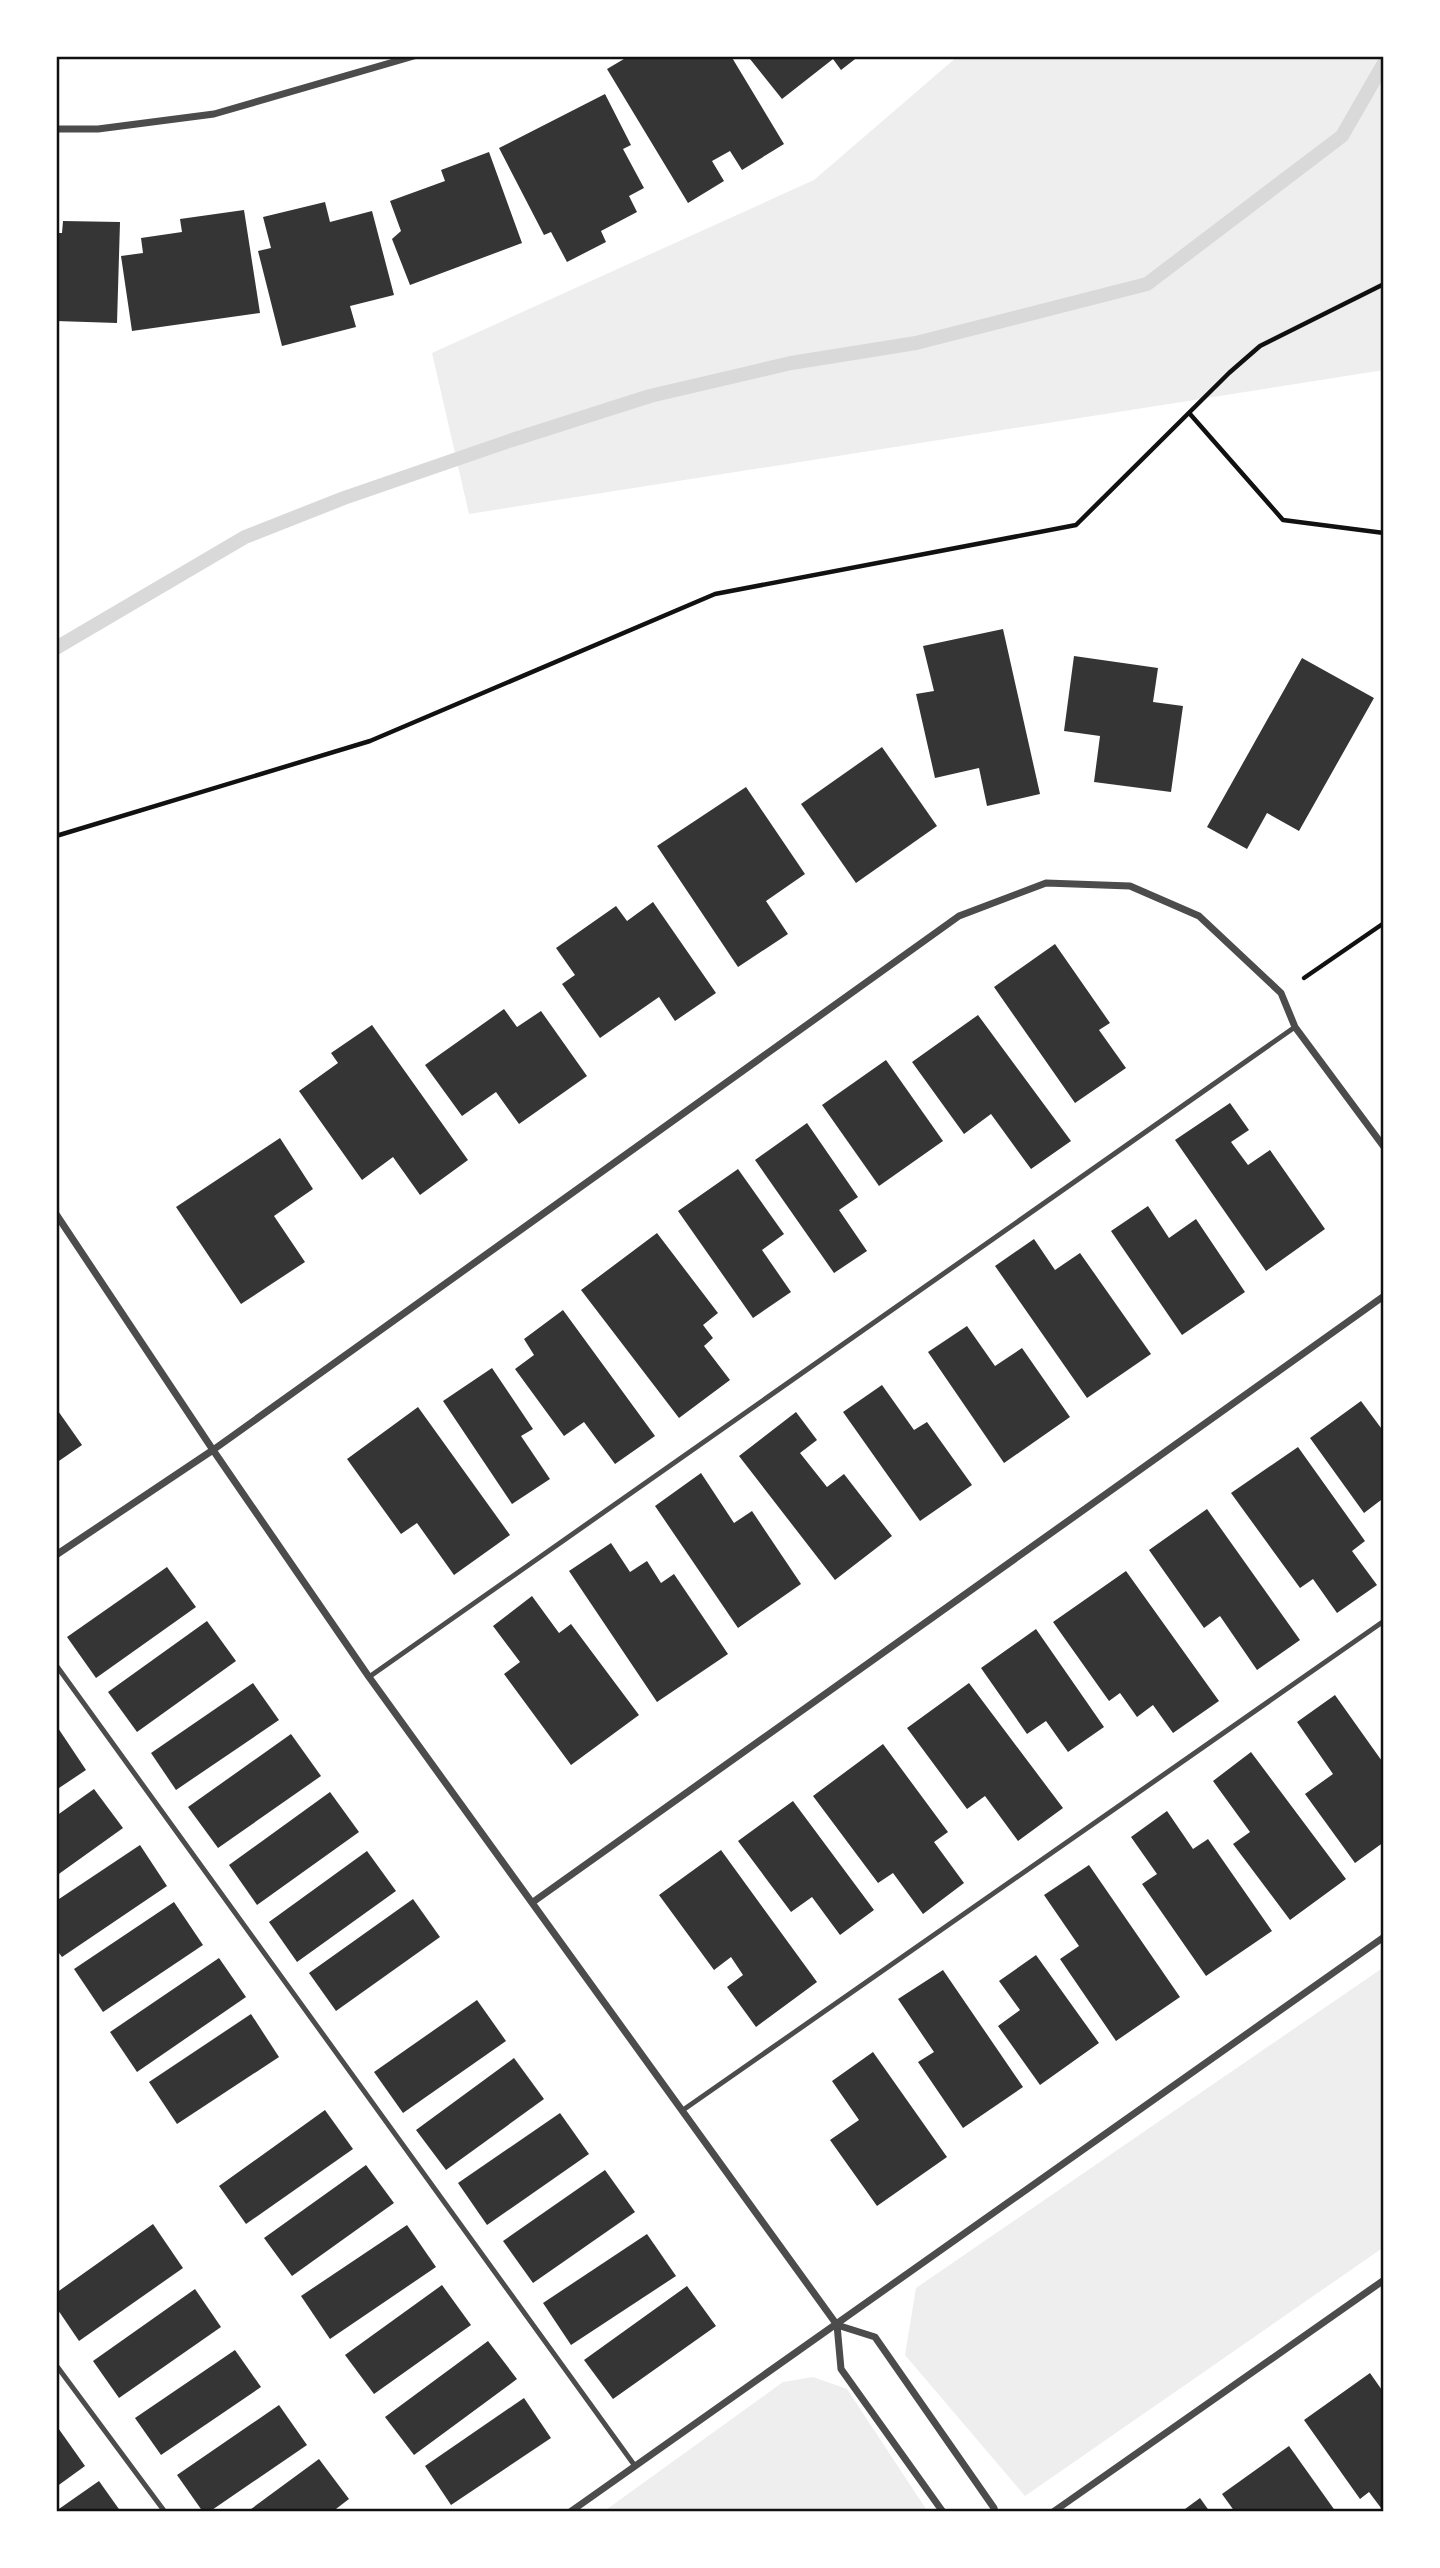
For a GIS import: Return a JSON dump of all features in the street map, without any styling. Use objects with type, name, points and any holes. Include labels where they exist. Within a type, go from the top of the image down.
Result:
[{"type":"street","points":[[56,129],[98,129],[214,114],[414,56]]},
{"type":"street","points":[[56,1555],[213,1450],[958,916],[1046,883],[1130,886],[1199,916],[1281,993],[1295,1027],[1384,1147]]},
{"type":"street","points":[[56,1214],[213,1450],[369,1677],[837,2325],[841,2369],[943,2512]]},
{"type":"street","points":[[533,1902],[1384,1296]]},
{"type":"street","points":[[570,2512],[1384,1937]]},
{"type":"street","points":[[1053,2512],[1384,2280]]},
{"type":"street","points":[[837,2325],[875,2337],[995,2512]]},
{"type":"lane","points":[[369,1677],[1295,1027]]},
{"type":"lane","points":[[683,2110],[1384,1621]]},
{"type":"lane","points":[[56,1665],[635,2466]]},
{"type":"lane","points":[[56,2365],[165,2512]]},
{"type":"path","points":[[56,836],[370,741],[715,594],[1076,525],[1229,373],[1260,346],[1384,284]]},
{"type":"path","points":[[1190,414],[1283,520],[1384,533]]},
{"type":"path","points":[[1281,993],[1384,923]]},
{"type":"shaded area","points":[[958,56],[1384,56],[1384,370],[469,514],[432,353],[814,180]]},
{"type":"shaded area","points":[[1384,1967],[1384,2247],[1025,2496],[905,2355],[916,2288]]},
{"type":"shaded area","points":[[813,2377],[847,2389],[928,2512],[603,2512],[783,2382]]},
{"type":"building","points":[[629,56],[731,56],[784,144],[742,170],[730,151],[712,161],[724,181],[688,203],[607,69]]},
{"type":"building","points":[[754,56],[859,56],[841,70],[833,59],[782,99],[750,59]]},
{"type":"building","points":[[605,94],[631,145],[623,149],[644,188],[629,196],[637,212],[601,231],[606,242],[567,262],[551,232],[544,235],[499,148]]},
{"type":"building","points":[[489,152],[522,243],[410,285],[392,239],[401,231],[390,201],[445,181],[441,170]]},
{"type":"building","points":[[325,202],[330,222],[372,211],[394,295],[350,306],[356,327],[282,346],[258,251],[271,248],[263,217]]},
{"type":"building","points":[[244,210],[260,313],[132,331],[121,256],[143,253],[141,238],[182,232],[180,219]]},
{"type":"building","points":[[63,221],[120,222],[117,323],[56,321],[56,233],[62,233]]},
{"type":"building","points":[[1003,629],[1040,794],[987,806],[979,768],[935,778],[916,694],[934,691],[923,646]]},
{"type":"building","points":[[1074,656],[1158,668],[1153,702],[1183,706],[1171,792],[1094,782],[1100,736],[1064,731]]},
{"type":"building","points":[[1302,658],[1374,698],[1299,831],[1267,813],[1247,849],[1207,827]]},
{"type":"building","points":[[882,747],[937,826],[856,883],[801,804]]},
{"type":"building","points":[[746,787],[805,874],[766,901],[788,934],[738,967],[657,846]]},
{"type":"building","points":[[653,902],[716,993],[675,1021],[659,997],[600,1038],[562,984],[575,975],[556,948],[616,906],[627,921]]},
{"type":"building","points":[[1055,944],[1110,1023],[1099,1030],[1126,1068],[1075,1103],[994,987]]},
{"type":"building","points":[[504,1009],[517,1027],[541,1011],[587,1076],[519,1124],[496,1092],[462,1116],[425,1065]]},
{"type":"building","points":[[978,1015],[1071,1141],[1031,1169],[991,1114],[964,1134],[912,1062]]},
{"type":"building","points":[[372,1025],[468,1160],[420,1195],[393,1157],[362,1180],[299,1091],[338,1063],[331,1053]]},
{"type":"building","points":[[886,1060],[943,1141],[879,1186],[822,1105]]},
{"type":"building","points":[[1230,1103],[1249,1130],[1231,1142],[1248,1165],[1270,1150],[1325,1229],[1266,1271],[1175,1140]]},
{"type":"building","points":[[807,1123],[858,1197],[839,1210],[867,1251],[834,1273],[755,1160]]},
{"type":"building","points":[[280,1138],[313,1189],[274,1216],[305,1262],[241,1304],[176,1207]]},
{"type":"building","points":[[738,1169],[784,1234],[762,1250],[791,1292],[753,1318],[678,1211]]},
{"type":"building","points":[[1148,1206],[1169,1238],[1196,1219],[1245,1292],[1182,1335],[1111,1231]]},
{"type":"building","points":[[657,1233],[718,1313],[703,1325],[713,1338],[704,1346],[730,1380],[679,1418],[581,1290]]},
{"type":"building","points":[[1034,1239],[1055,1270],[1080,1253],[1151,1354],[1087,1398],[995,1266]]},
{"type":"building","points":[[563,1310],[655,1436],[615,1464],[584,1422],[564,1436],[515,1369],[534,1355],[524,1339]]},
{"type":"building","points":[[967,1326],[995,1366],[1022,1348],[1070,1417],[1004,1463],[928,1352]]},
{"type":"building","points":[[492,1368],[533,1429],[521,1436],[550,1479],[512,1504],[443,1401]]},
{"type":"building","points":[[882,1385],[914,1430],[927,1422],[972,1485],[920,1521],[843,1412]]},
{"type":"building","points":[[1361,1401],[1384,1432],[1384,1504],[1381,1500],[1364,1513],[1310,1438]]},
{"type":"building","points":[[418,1407],[510,1535],[454,1575],[417,1523],[401,1534],[347,1459]]},
{"type":"building","points":[[56,1408],[82,1445],[56,1463]]},
{"type":"building","points":[[796,1412],[817,1440],[800,1453],[827,1487],[844,1474],[892,1536],[835,1580],[739,1456]]},
{"type":"building","points":[[1298,1447],[1365,1541],[1352,1551],[1377,1585],[1337,1613],[1313,1579],[1300,1588],[1231,1493]]},
{"type":"building","points":[[701,1473],[734,1523],[752,1511],[801,1584],[738,1628],[655,1506]]},
{"type":"building","points":[[1207,1509],[1300,1640],[1257,1670],[1220,1616],[1204,1628],[1149,1550]]},
{"type":"building","points":[[611,1543],[630,1572],[647,1561],[661,1583],[674,1574],[728,1654],[657,1702],[569,1571]]},
{"type":"building","points":[[167,1567],[196,1607],[96,1678],[67,1637]]},
{"type":"building","points":[[1126,1571],[1219,1701],[1173,1733],[1153,1705],[1137,1717],[1120,1693],[1109,1701],[1053,1622]]},
{"type":"building","points":[[532,1596],[559,1633],[571,1624],[639,1715],[571,1765],[504,1674],[520,1662],[493,1626]]},
{"type":"building","points":[[207,1621],[236,1661],[137,1732],[108,1692]]},
{"type":"building","points":[[1036,1629],[1104,1727],[1068,1752],[1046,1721],[1027,1734],[981,1668]]},
{"type":"building","points":[[253,1683],[279,1720],[176,1790],[151,1753]]},
{"type":"building","points":[[969,1683],[1063,1808],[1018,1841],[985,1796],[967,1809],[907,1728]]},
{"type":"building","points":[[1335,1695],[1384,1764],[1384,1842],[1355,1863],[1305,1794],[1333,1774],[1297,1722]]},
{"type":"building","points":[[56,1725],[86,1770],[56,1790]]},
{"type":"building","points":[[291,1734],[321,1776],[218,1848],[188,1807]]},
{"type":"building","points":[[883,1744],[948,1832],[934,1842],[964,1883],[923,1914],[893,1873],[878,1883],[813,1796]]},
{"type":"building","points":[[1251,1752],[1346,1879],[1290,1920],[1233,1844],[1250,1832],[1213,1781]]},
{"type":"building","points":[[94,1789],[123,1828],[56,1876],[56,1816]]},
{"type":"building","points":[[330,1792],[359,1832],[257,1905],[229,1865]]},
{"type":"building","points":[[793,1801],[874,1910],[840,1935],[812,1897],[791,1912],[738,1841]]},
{"type":"building","points":[[1167,1811],[1193,1849],[1208,1839],[1272,1931],[1206,1976],[1142,1884],[1157,1874],[1131,1837]]},
{"type":"building","points":[[140,1845],[167,1886],[62,1957],[56,1949],[56,1901]]},
{"type":"building","points":[[721,1850],[817,1982],[756,2027],[727,1987],[743,1975],[731,1957],[714,1970],[659,1895]]},
{"type":"building","points":[[367,1851],[396,1891],[297,1962],[269,1922]]},
{"type":"building","points":[[1089,1865],[1180,1997],[1116,2041],[1060,1959],[1079,1946],[1044,1895]]},
{"type":"building","points":[[413,1899],[440,1937],[336,2011],[309,1973]]},
{"type":"building","points":[[174,1902],[203,1945],[103,2012],[74,1969]]},
{"type":"building","points":[[1036,1955],[1099,2043],[1040,2085],[998,2026],[1020,2010],[999,1981]]},
{"type":"building","points":[[219,1958],[246,1997],[137,2072],[110,2032]]},
{"type":"building","points":[[943,1970],[1023,2087],[963,2128],[918,2062],[934,2052],[898,1999]]},
{"type":"building","points":[[477,2000],[506,2041],[403,2113],[374,2072]]},
{"type":"building","points":[[251,2014],[279,2057],[177,2124],[149,2082]]},
{"type":"building","points":[[873,2052],[947,2157],[877,2206],[830,2140],[859,2120],[832,2081]]},
{"type":"building","points":[[514,2058],[544,2099],[446,2170],[416,2130]]},
{"type":"building","points":[[325,2110],[353,2149],[246,2224],[219,2186]]},
{"type":"building","points":[[560,2113],[589,2154],[487,2225],[458,2183]]},
{"type":"building","points":[[366,2165],[394,2203],[292,2276],[264,2238]]},
{"type":"building","points":[[605,2170],[635,2212],[533,2283],[503,2241]]},
{"type":"building","points":[[153,2224],[183,2268],[79,2341],[56,2307],[56,2293]]},
{"type":"building","points":[[407,2225],[436,2267],[330,2339],[301,2296]]},
{"type":"building","points":[[647,2234],[676,2276],[571,2345],[543,2303]]},
{"type":"building","points":[[442,2285],[471,2325],[374,2394],[345,2355]]},
{"type":"building","points":[[687,2286],[716,2326],[613,2399],[584,2360]]},
{"type":"building","points":[[195,2289],[221,2327],[119,2398],[93,2361]]},
{"type":"building","points":[[488,2341],[517,2379],[414,2455],[385,2417]]},
{"type":"building","points":[[235,2350],[261,2387],[161,2455],[135,2418]]},
{"type":"building","points":[[1370,2373],[1384,2393],[1384,2512],[1369,2492],[1360,2499],[1304,2420]]},
{"type":"building","points":[[524,2398],[551,2438],[451,2505],[425,2466]]},
{"type":"building","points":[[279,2405],[307,2445],[209,2512],[203,2512],[177,2475]]},
{"type":"building","points":[[56,2425],[85,2466],[56,2487]]},
{"type":"building","points":[[1289,2446],[1336,2512],[1235,2512],[1222,2494]]},
{"type":"building","points":[[319,2459],[349,2499],[332,2512],[247,2512]]},
{"type":"building","points":[[99,2481],[121,2512],[56,2512],[56,2511]]},
{"type":"building","points":[[1200,2498],[1210,2512],[1181,2512]]},
{"type":"waterway","points":[[56,648],[245,537],[344,498],[512,440],[650,396],[791,363],[916,343],[1147,284],[1342,136],[1384,63]]}]
